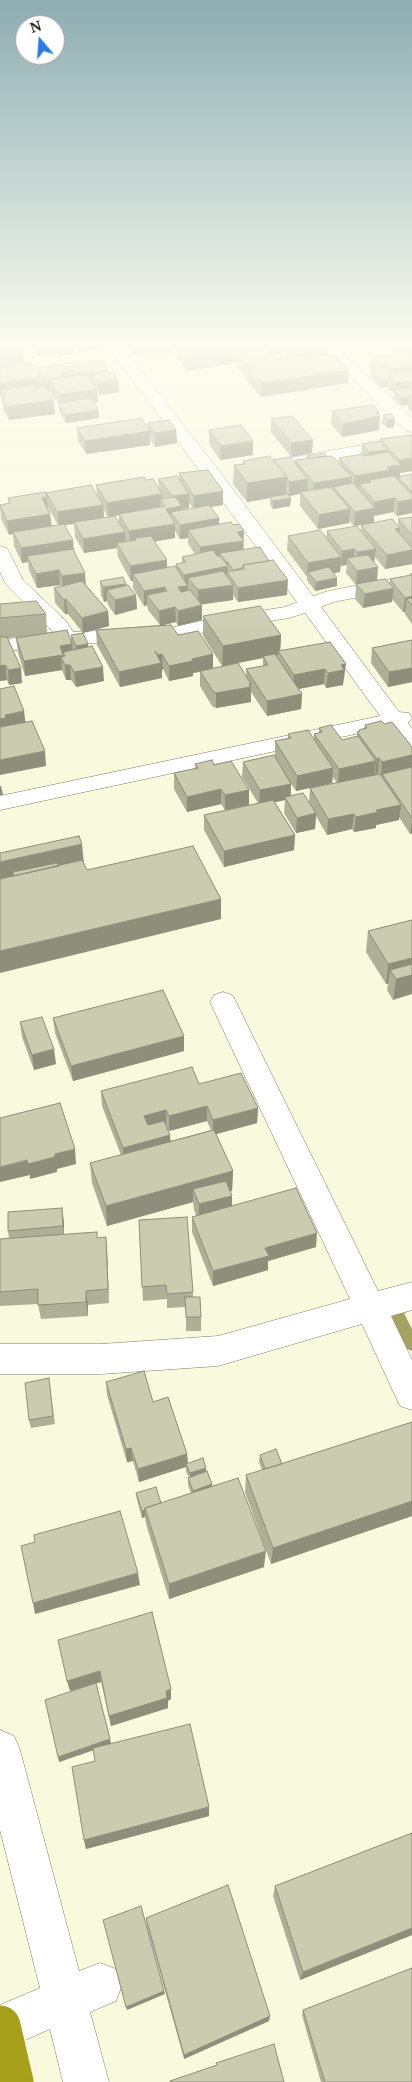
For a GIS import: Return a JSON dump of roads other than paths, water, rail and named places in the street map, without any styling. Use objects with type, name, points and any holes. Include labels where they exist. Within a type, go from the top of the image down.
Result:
[{"type":"highway","points":[[0,2027],[13,2082]]},
{"type":"street","points":[[197,443],[223,474],[308,604],[403,718],[412,744]]},
{"type":"street","points":[[270,466],[400,443]]},
{"type":"street","points":[[194,479],[223,474]]},
{"type":"street","points":[[0,552],[15,583],[60,626],[67,638]]},
{"type":"street","points":[[0,646],[67,638],[170,634],[209,625],[289,612],[328,597],[412,581]]},
{"type":"street","points":[[0,803],[403,718]]},
{"type":"street","points":[[223,1002],[412,1395]]},
{"type":"street","points":[[0,1359],[101,1359],[218,1351],[412,1296]]},
{"type":"street","points":[[0,1750],[83,1992],[86,2082]]},
{"type":"street","points":[[0,2027],[83,1992]]},
{"type":"waterway","points":[[412,1304],[395,1309],[412,1344]]}]
